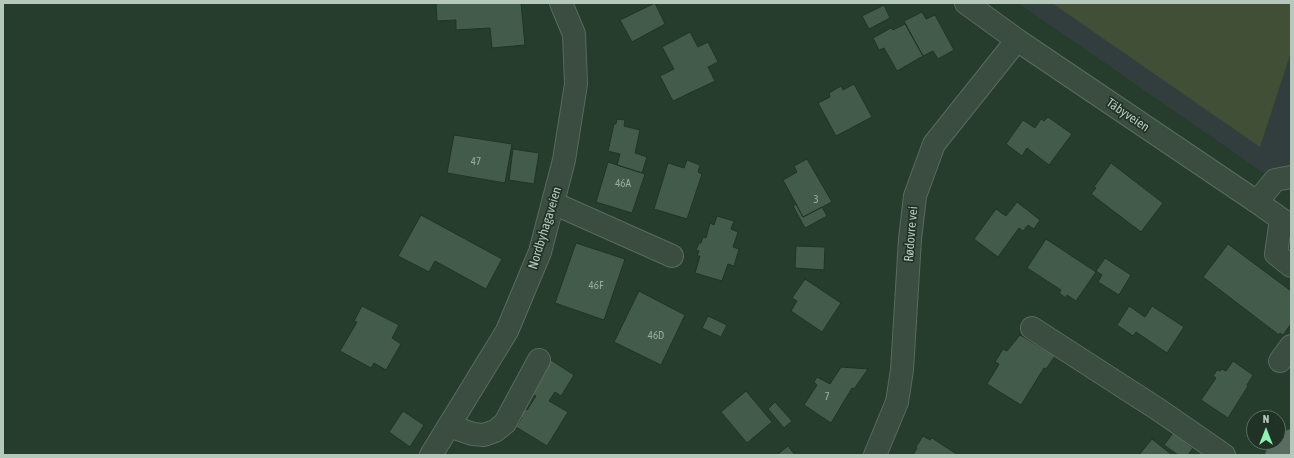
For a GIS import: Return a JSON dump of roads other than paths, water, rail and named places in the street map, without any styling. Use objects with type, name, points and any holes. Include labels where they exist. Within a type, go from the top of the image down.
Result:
[{"type":"main road","points":[[1277,455],[1291,441]]},
{"type":"street","name":"Nordbyhagaveien","points":[[432,455],[507,331],[540,252],[564,160],[576,84],[574,34],[560,3]]},
{"type":"street","name":"Täbyveien","points":[[966,3],[1016,40],[1286,223]]},
{"type":"street","name":"Rødovre vei","points":[[875,455],[898,402],[915,196],[934,144],[1016,40]]},
{"type":"street","points":[[1257,202],[1275,180],[1291,177]]},
{"type":"street","points":[[553,203],[672,256]]},
{"type":"street","points":[[1286,223],[1276,254],[1291,266]]},
{"type":"street","points":[[1032,328],[1159,410],[1224,455]]},
{"type":"street","points":[[449,426],[472,434],[484,435],[495,431],[504,423],[540,360]]}]
